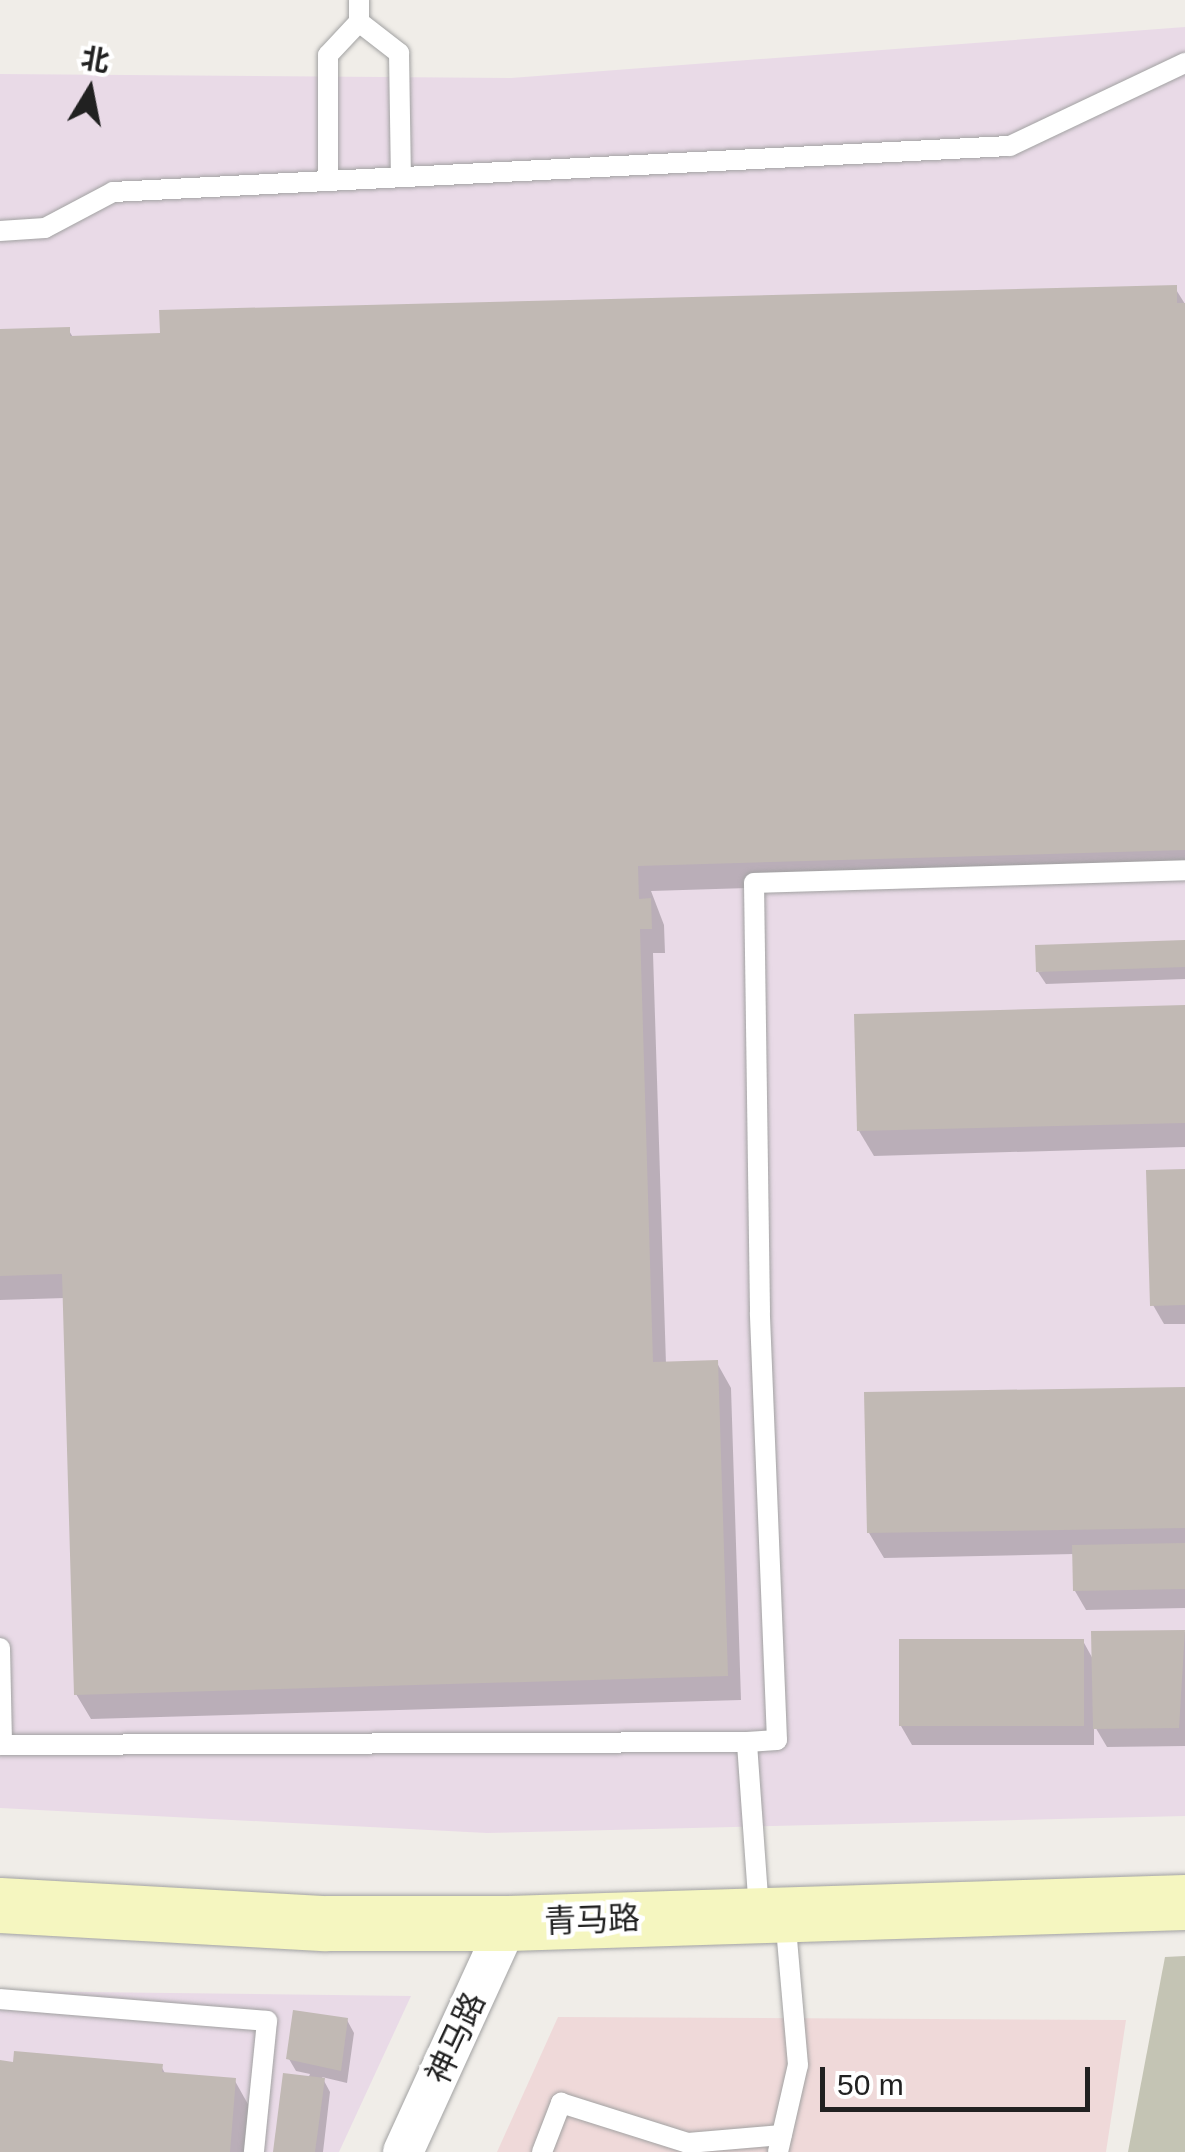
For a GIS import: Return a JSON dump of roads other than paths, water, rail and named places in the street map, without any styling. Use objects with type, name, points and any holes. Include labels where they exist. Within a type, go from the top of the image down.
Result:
[{"type":"street","name":"青马路","points":[[0,1905],[326,1923],[508,1923],[1185,1902]]},
{"type":"street","name":"神马路","points":[[404,2152],[508,1923]]},
{"type":"lane","points":[[328,178],[328,55],[360,22],[359,0]]},
{"type":"lane","points":[[360,22],[399,53],[401,176]]},
{"type":"lane","points":[[0,231],[45,228],[113,192],[1010,146],[1185,63]]},
{"type":"lane","points":[[0,1648],[1,1746],[777,1740],[760,1312],[754,882],[1185,870]]},
{"type":"lane","points":[[542,2152],[561,2103],[688,2143],[780,2144],[798,2065],[747,1742]]},
{"type":"lane","points":[[0,1999],[267,2020],[254,2152]]}]
